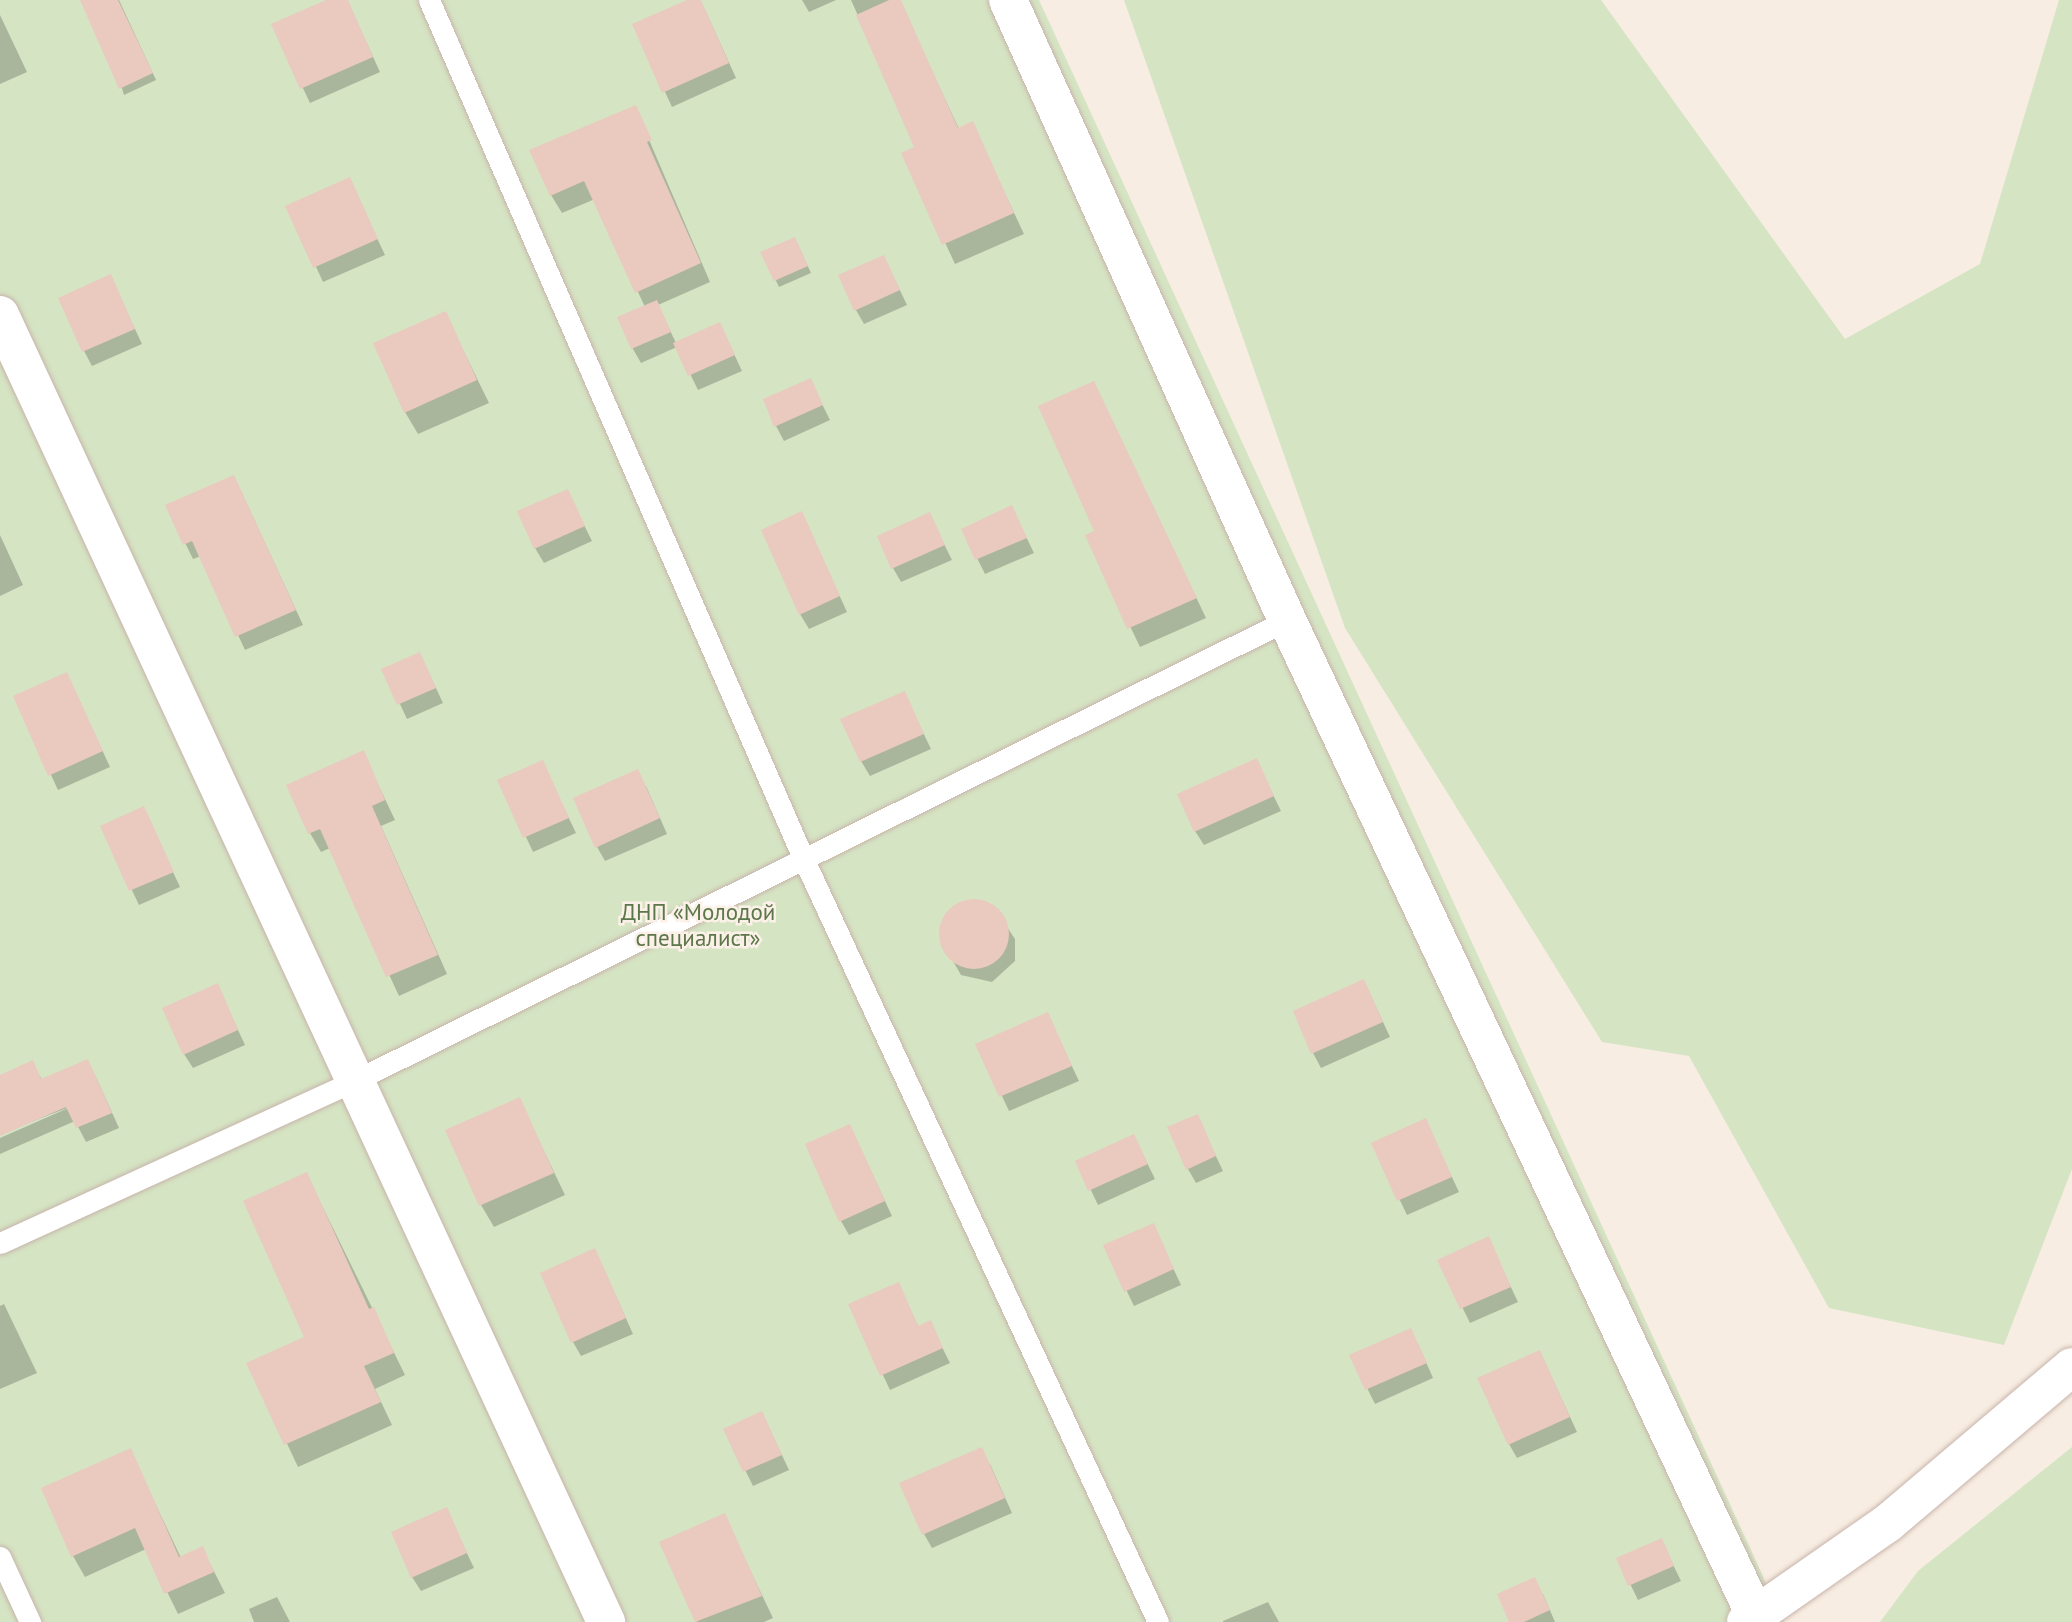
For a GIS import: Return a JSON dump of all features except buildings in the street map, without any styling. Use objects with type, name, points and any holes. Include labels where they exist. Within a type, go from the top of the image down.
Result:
[{"type":"street","points":[[1008,0],[1287,620],[1750,1618],[1888,1523],[2072,1367]]},
{"type":"street","points":[[0,315],[606,1622]]},
{"type":"lane","points":[[429,0],[804,860],[1158,1622]]},
{"type":"lane","points":[[0,1244],[356,1080],[1287,620]]},
{"type":"lane","points":[[0,1557],[30,1622]]},
{"type":"green space","name":"ДНП «Молодой специалист»","points":[[0,0],[1039,0],[1784,1622],[0,1622]]},
{"type":"green space","points":[[1124,0],[1601,0],[1845,339],[1980,264],[2059,0],[2072,0],[2072,1169],[2004,1345],[1829,1308],[1689,1056],[1602,1042],[1345,628]]},
{"type":"green space","points":[[2072,1447],[2072,1622],[1880,1622],[1918,1571]]}]
